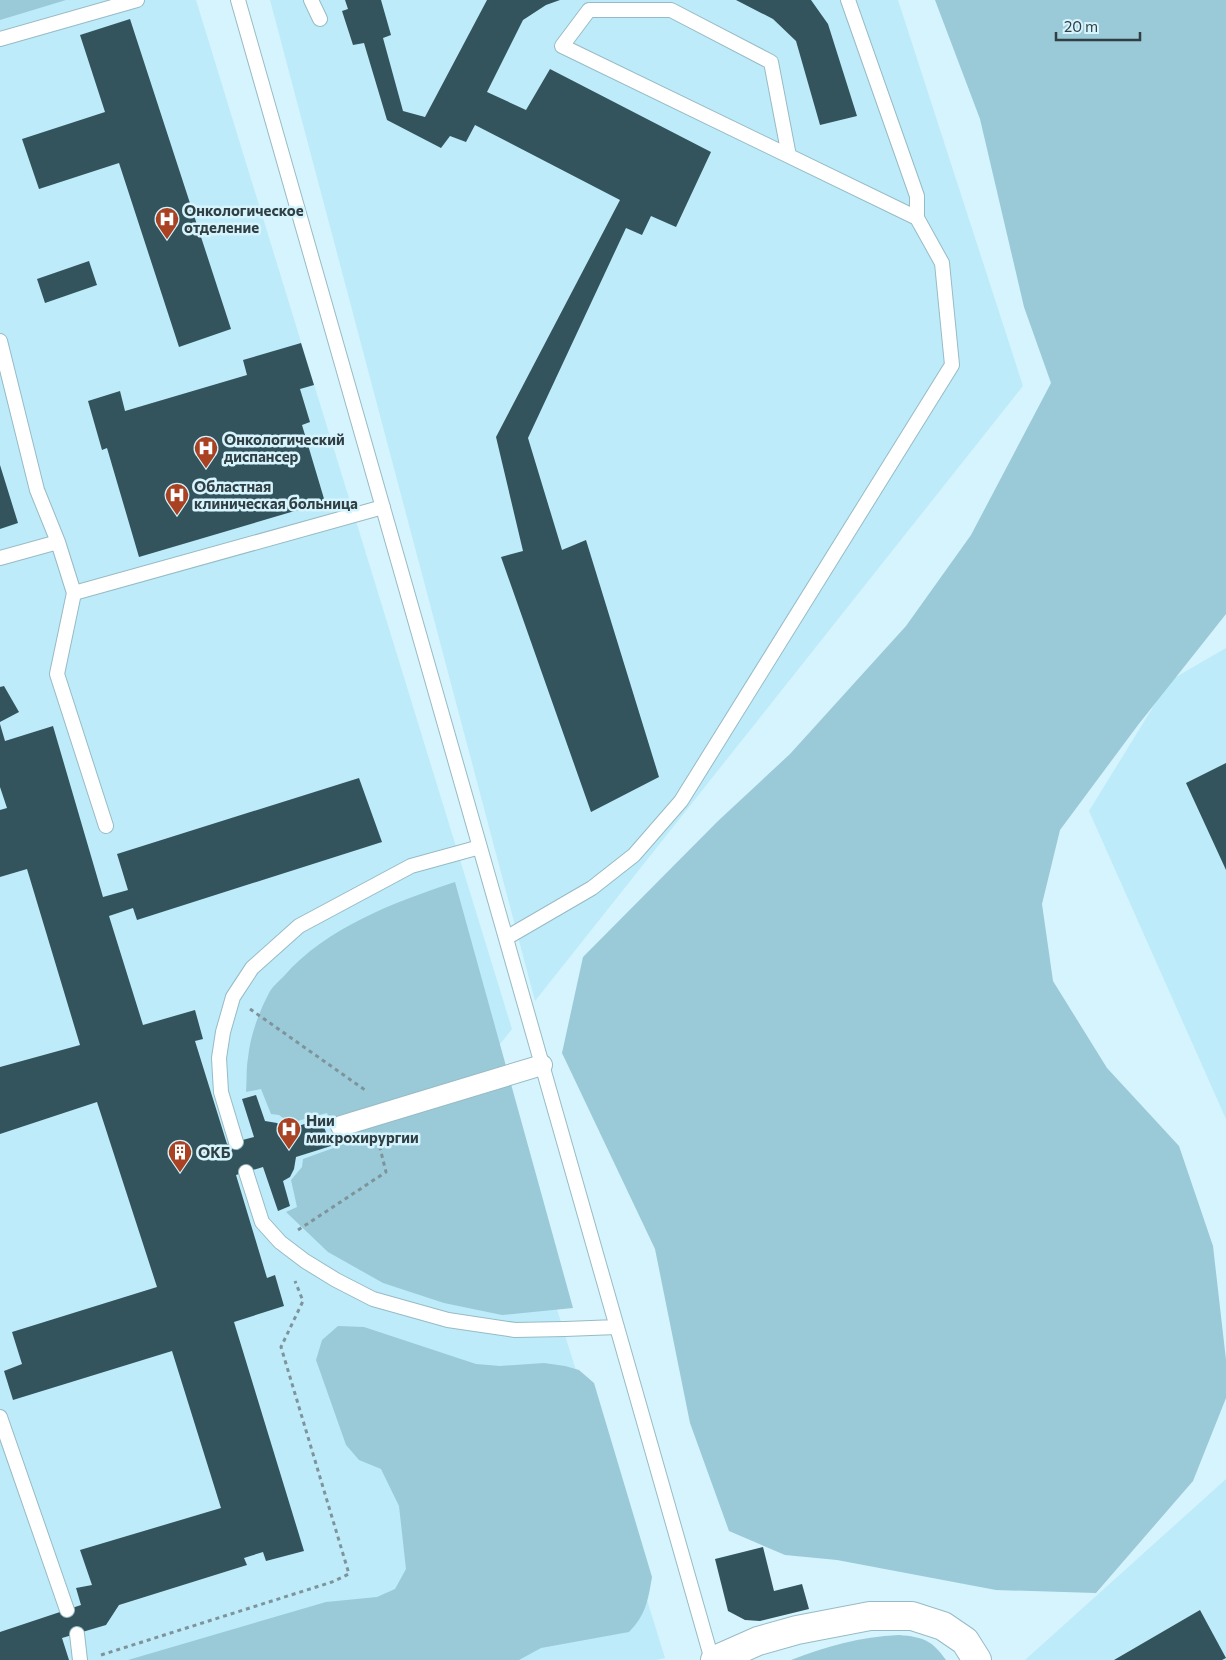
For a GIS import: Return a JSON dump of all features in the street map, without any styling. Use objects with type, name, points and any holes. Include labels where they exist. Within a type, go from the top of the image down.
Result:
[{"type":"street","points":[[341,1126],[542,1065]]},
{"type":"street","points":[[714,1660],[758,1641],[797,1630],[870,1616],[912,1616],[943,1626],[965,1641],[977,1660]]},
{"type":"lane","points":[[0,39],[137,0]]},
{"type":"lane","points":[[238,0],[714,1660]]},
{"type":"lane","points":[[311,0],[320,19]]},
{"type":"lane","points":[[506,938],[599,883],[634,855],[681,801],[952,365],[942,263],[917,218],[917,196],[848,0]]},
{"type":"lane","points":[[789,156],[771,62],[671,10],[589,10],[562,46],[623,75],[789,156],[917,218]]},
{"type":"lane","points":[[0,342],[37,490],[58,542],[74,593],[57,674],[106,826]]},
{"type":"lane","points":[[74,593],[383,507]]},
{"type":"lane","points":[[0,558],[58,542]]},
{"type":"lane","points":[[236,1142],[221,1092],[220,1058],[223,1032],[233,997],[252,968],[299,926],[411,866],[480,847]]},
{"type":"lane","points":[[246,1172],[262,1222],[280,1242],[312,1266],[372,1299],[448,1320],[515,1330],[617,1327]]},
{"type":"lane","points":[[0,1418],[67,1610]]},
{"type":"lane","points":[[77,1634],[80,1660]]},
{"type":"path","points":[[99,1655],[332,1582],[349,1574],[281,1347],[303,1301],[280,1242]]},
{"type":"shaded area","points":[[0,0],[66,0],[0,20]]},
{"type":"shaded area","name":"Областная клиническая больница","points":[[10,0],[196,0],[512,1029],[482,1067],[665,1658],[656,1660],[0,1660],[0,3]]},
{"type":"shaded area","points":[[270,0],[898,0],[1023,386],[535,1001]]},
{"type":"shaded area","points":[[935,0],[1226,0],[1226,614],[1138,725],[1060,830],[1042,904],[1053,981],[1107,1068],[1179,1146],[1213,1246],[1226,1360],[1226,1398],[1193,1481],[1096,1593],[996,1590],[837,1560],[785,1555],[729,1531],[690,1423],[655,1249],[562,1053],[583,957],[718,821],[790,754],[906,626],[971,535],[1051,383],[1024,307],[980,119]]},
{"type":"shaded area","points":[[1226,648],[1226,1119],[1089,811],[1169,681]]},
{"type":"shaded area","points":[[455,882],[573,1308],[502,1315],[444,1303],[383,1283],[328,1252],[286,1212],[297,1207],[291,1180],[302,1167],[303,1159],[339,1146],[327,1113],[290,1123],[279,1115],[271,1114],[261,1089],[246,1092],[247,1062],[253,1033],[265,1000],[278,982],[320,943],[341,930],[409,898]]},
{"type":"shaded area","points":[[338,1326],[364,1327],[476,1364],[500,1366],[544,1363],[565,1366],[579,1370],[594,1383],[652,1577],[643,1613],[629,1632],[541,1648],[519,1660],[128,1660],[326,1602],[377,1597],[395,1589],[406,1569],[399,1506],[381,1469],[359,1460],[346,1445],[316,1360],[322,1340]]},
{"type":"shaded area","points":[[1226,1479],[1226,1660],[1025,1660]]},
{"type":"shaded area","points":[[899,1635],[926,1641],[936,1648],[946,1660],[791,1660],[844,1643]]},
{"type":"building","points":[[345,0],[381,0],[391,35],[383,38],[403,111],[425,117],[487,0],[560,0],[546,5],[523,20],[487,92],[526,110],[550,69],[711,152],[676,227],[651,216],[642,235],[626,228],[528,438],[562,550],[586,540],[659,777],[591,812],[501,557],[523,551],[496,437],[620,200],[475,125],[466,142],[450,136],[441,148],[387,120],[364,43],[353,45],[342,11],[348,9]]},
{"type":"building","points":[[736,0],[811,0],[828,24],[857,116],[820,125],[796,41],[773,19]]},
{"type":"building","points":[[130,19],[231,329],[179,347],[119,163],[39,189],[22,139],[105,112],[80,35]]},
{"type":"building","points":[[89,261],[97,285],[45,303],[37,279]]},
{"type":"building","points":[[301,343],[314,385],[300,389],[310,422],[302,425],[325,502],[139,557],[107,448],[102,450],[88,401],[120,391],[125,411],[247,375],[243,360]]},
{"type":"building","points":[[0,465],[18,523],[0,529]]},
{"type":"building","points":[[4,686],[19,712],[0,722],[0,687]]},
{"type":"building","name":"ОКБ","points":[[0,724],[5,741],[53,726],[103,897],[128,890],[117,854],[359,778],[382,842],[137,920],[133,908],[109,916],[143,1025],[195,1010],[203,1039],[195,1041],[227,1144],[254,1137],[242,1099],[256,1095],[265,1121],[277,1123],[285,1130],[321,1119],[331,1146],[296,1157],[294,1169],[290,1177],[283,1181],[290,1206],[278,1211],[263,1167],[236,1175],[267,1278],[275,1275],[284,1306],[234,1322],[304,1551],[266,1561],[263,1552],[244,1558],[247,1565],[119,1605],[106,1625],[62,1638],[69,1660],[0,1660],[0,1632],[81,1605],[76,1588],[92,1585],[80,1550],[221,1508],[172,1351],[13,1400],[4,1371],[22,1364],[12,1332],[157,1287],[97,1102],[0,1134],[0,1067],[80,1045],[27,869],[0,877],[0,810],[7,808],[0,787]]},
{"type":"building","points":[[1226,763],[1226,870],[1186,783]]},
{"type":"building","points":[[763,1547],[774,1591],[802,1584],[809,1609],[760,1621],[745,1620],[728,1611],[715,1559]]},
{"type":"building","points":[[1200,1610],[1226,1658],[1222,1660],[1114,1660]]},
{"type":"place","name":"Онкологическое отделение","points":[[167,240]]},
{"type":"place","name":"Онкологический диспансер","points":[[206,469]]},
{"type":"place","name":"Областная клиническая больница","points":[[177,516]]},
{"type":"place","name":"Нии микрохирургии","points":[[289,1150]]},
{"type":"place","name":"ОКБ","points":[[180,1173]]}]
